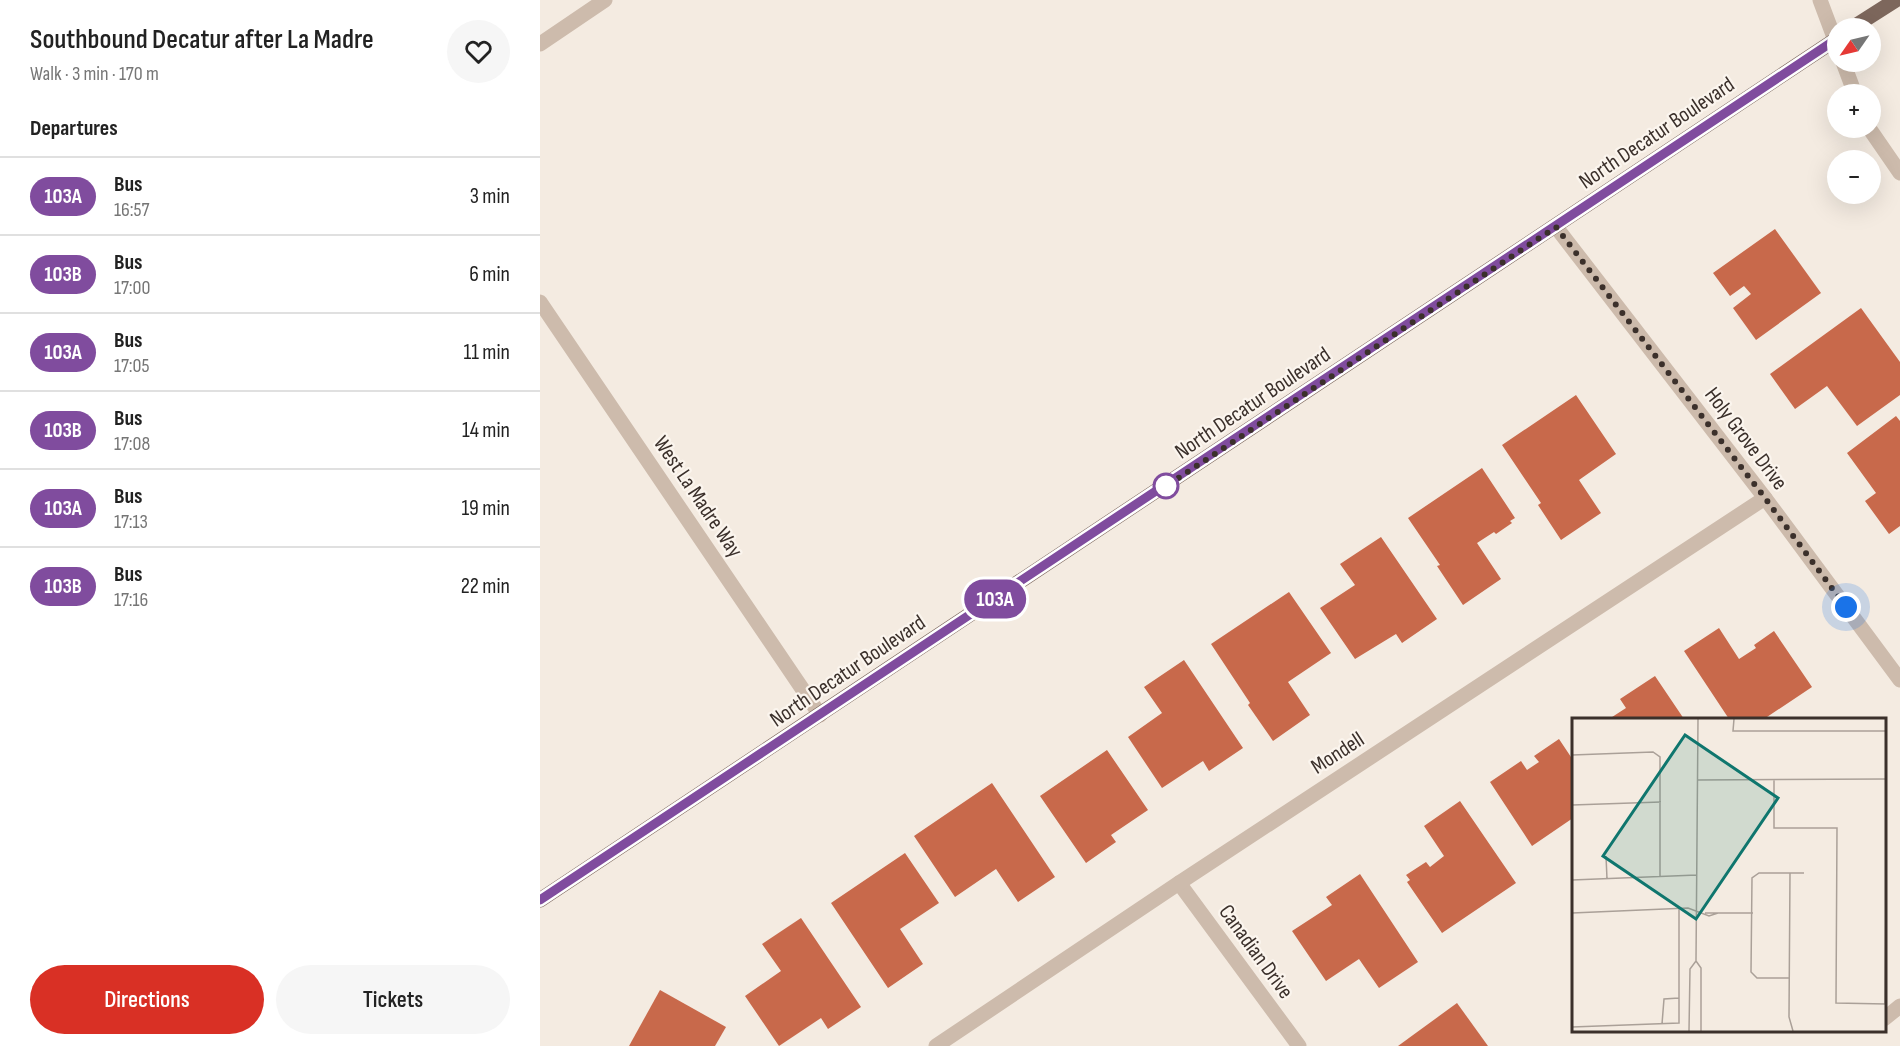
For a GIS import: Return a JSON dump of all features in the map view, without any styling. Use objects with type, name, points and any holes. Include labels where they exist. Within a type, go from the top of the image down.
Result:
[{"type":"main road","points":[[1868,18],[1896,0]]},
{"type":"main road","name":"North Decatur Boulevard","points":[[540,900],[1827,49]]},
{"type":"street","points":[[540,44],[605,0]]},
{"type":"street","points":[[1820,0],[1827,18]]},
{"type":"street","points":[[1876,138],[1900,173]]},
{"type":"street","name":"Holy Grove Drive","points":[[1556,227],[1765,498],[1900,680]]},
{"type":"street","name":"West La Madre Way","points":[[540,302],[820,715]]},
{"type":"street","name":"Mondell","points":[[936,1046],[1179,883],[1765,498]]},
{"type":"street","name":"Canadian Drive","points":[[1179,883],[1299,1046]]},
{"type":"street","points":[[1885,1018],[1900,1006]]},
{"type":"building","points":[[1775,229],[1821,293],[1756,340],[1733,308],[1751,294],[1744,286],[1730,296],[1713,273]]},
{"type":"building","points":[[1861,308],[1900,362],[1900,395],[1857,426],[1827,386],[1795,409],[1770,374]]},
{"type":"building","points":[[1576,395],[1616,454],[1579,480],[1601,513],[1561,540],[1538,505],[1541,503],[1502,445]]},
{"type":"building","points":[[1896,416],[1900,421],[1900,526],[1889,534],[1865,501],[1876,493],[1847,453]]},
{"type":"building","points":[[1482,468],[1515,518],[1510,521],[1512,523],[1496,534],[1494,532],[1477,543],[1501,579],[1463,605],[1437,566],[1440,565],[1408,518]]},
{"type":"building","points":[[1381,537],[1437,619],[1402,643],[1396,634],[1355,659],[1320,608],[1355,585],[1340,564]]},
{"type":"building","points":[[1289,592],[1331,653],[1288,682],[1310,715],[1273,741],[1211,644]]},
{"type":"building","points":[[1719,628],[1739,659],[1756,648],[1754,645],[1774,631],[1812,687],[1766,718],[1728,718],[1684,651]]},
{"type":"building","points":[[1184,660],[1243,748],[1209,771],[1203,761],[1162,788],[1128,737],[1162,713],[1144,687]]},
{"type":"building","points":[[1655,676],[1683,718],[1611,718],[1626,708],[1620,699]]},
{"type":"building","points":[[1559,739],[1572,758],[1572,819],[1532,846],[1490,782],[1521,761],[1527,770],[1539,762],[1534,756]]},
{"type":"building","points":[[1107,750],[1148,810],[1111,835],[1116,842],[1086,863],[1040,796]]},
{"type":"building","points":[[992,783],[1055,877],[1018,902],[996,869],[955,897],[914,836]]},
{"type":"building","points":[[1460,801],[1516,883],[1442,933],[1407,882],[1410,880],[1406,875],[1426,862],[1430,867],[1444,856],[1424,826]]},
{"type":"building","points":[[905,853],[939,903],[900,929],[923,964],[888,988],[831,903]]},
{"type":"building","points":[[1360,874],[1418,962],[1379,988],[1359,959],[1326,981],[1292,931],[1332,905],[1326,897]]},
{"type":"building","points":[[801,918],[861,1007],[828,1029],[821,1018],[779,1046],[745,996],[781,971],[762,944]]},
{"type":"building","points":[[660,990],[726,1027],[715,1046],[629,1046]]},
{"type":"building","points":[[1457,1003],[1488,1046],[1398,1046]]},
{"type":"bus line","name":"103A","points":[[540,900],[1827,45]]},
{"type":"route","points":[[1166,486],[1159,491],[1556,227],[1846,607]]}]
